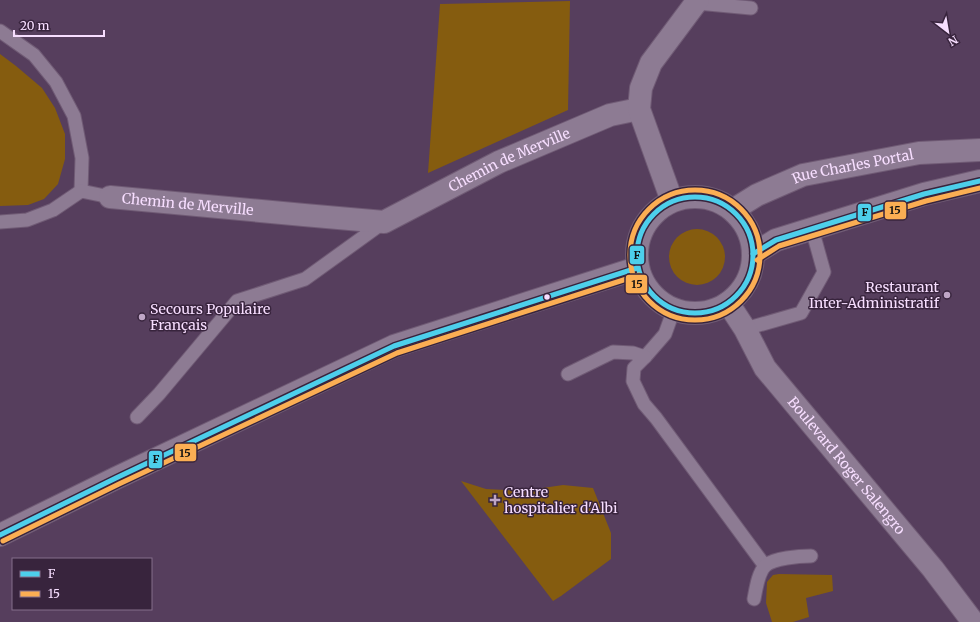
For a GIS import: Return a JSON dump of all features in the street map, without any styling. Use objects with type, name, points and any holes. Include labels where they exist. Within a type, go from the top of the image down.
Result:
[{"type":"street","points":[[672,201],[640,109],[641,88],[651,63],[697,1]]},
{"type":"street","name":"Chemin de Merville","points":[[110,197],[384,222],[499,162],[610,115],[640,109]]},
{"type":"street","name":"Rue Charles Portal","points":[[733,210],[757,195],[803,175],[919,153],[980,150]]},
{"type":"street","points":[[753,254],[776,240],[924,194],[980,181]]},
{"type":"street","points":[[688,197],[704,197],[720,201],[733,210],[744,223],[749,233],[753,254],[752,269],[747,282],[738,294],[728,303],[711,311],[692,313],[674,310],[658,300],[646,287],[637,268],[636,253],[639,237],[646,222],[658,209],[672,201],[688,197]]},
{"type":"street","points":[[0,535],[116,478],[394,346],[637,268]]},
{"type":"street","name":"Boulevard Roger Salengro","points":[[728,303],[745,329],[765,368],[933,569],[973,622]]},
{"type":"lane","points":[[697,1],[751,8]]},
{"type":"lane","points":[[0,31],[34,55],[56,82],[74,116],[82,158],[81,191]]},
{"type":"lane","points":[[0,222],[27,220],[53,210],[81,191],[110,197]]},
{"type":"lane","name":"Chemin de Merville","points":[[137,417],[159,394],[237,302],[305,279],[384,222]]},
{"type":"lane","points":[[745,329],[801,314],[824,272],[812,229]]},
{"type":"lane","points":[[674,310],[666,334],[634,368],[633,381],[644,404],[656,418],[765,566]]},
{"type":"lane","points":[[568,374],[613,352],[633,353],[645,357]]},
{"type":"lane","points":[[754,599],[758,579],[765,566],[774,561],[792,557],[811,556]]},
{"type":"shaded area","points":[[570,1],[568,110],[428,173],[440,4]]},
{"type":"shaded area","points":[[0,54],[42,88],[55,108],[65,134],[65,159],[58,184],[44,199],[28,205],[0,206]]},
{"type":"shaded area","points":[[692,229],[702,229],[717,237],[723,246],[725,257],[723,268],[717,277],[702,285],[692,285],[681,280],[674,273],[669,262],[669,252],[674,241],[681,234]]},
{"type":"shaded area","points":[[461,481],[486,489],[522,491],[563,485],[593,488],[611,533],[611,559],[553,601]]},
{"type":"shaded area","points":[[773,575],[832,575],[833,591],[806,598],[809,617],[793,622],[772,622],[766,603],[767,582]]},
{"type":"transit line","name":"F","points":[[753,254],[776,240],[924,194],[980,181]]},
{"type":"transit line","name":"15","points":[[757,260],[779,246],[926,201],[980,188]]},
{"type":"transit line","name":"15","points":[[701,190],[726,197],[741,209],[753,224],[759,242],[760,255],[759,268],[753,286],[741,301],[726,313],[708,319],[689,320],[664,313],[649,301],[637,286],[631,268],[630,249],[637,224],[649,209],[664,197],[682,191],[701,190]]},
{"type":"transit line","name":"F","points":[[695,197],[717,201],[736,214],[749,233],[753,255],[749,277],[736,296],[717,309],[695,313],[673,309],[654,296],[641,277],[637,255],[641,233],[654,214],[673,201],[695,197]]},
{"type":"transit line","name":"F","points":[[0,535],[116,478],[394,346],[637,268]]},
{"type":"transit line","name":"15","points":[[3,541],[119,484],[397,353],[639,275]]},
{"type":"place","name":"Restaurant Inter-Administratif","points":[[947,295]]},
{"type":"place","name":"Secours Populaire Français","points":[[142,317]]},
{"type":"place","name":"Centre hospitalier d'Albi","points":[[495,500]]}]
